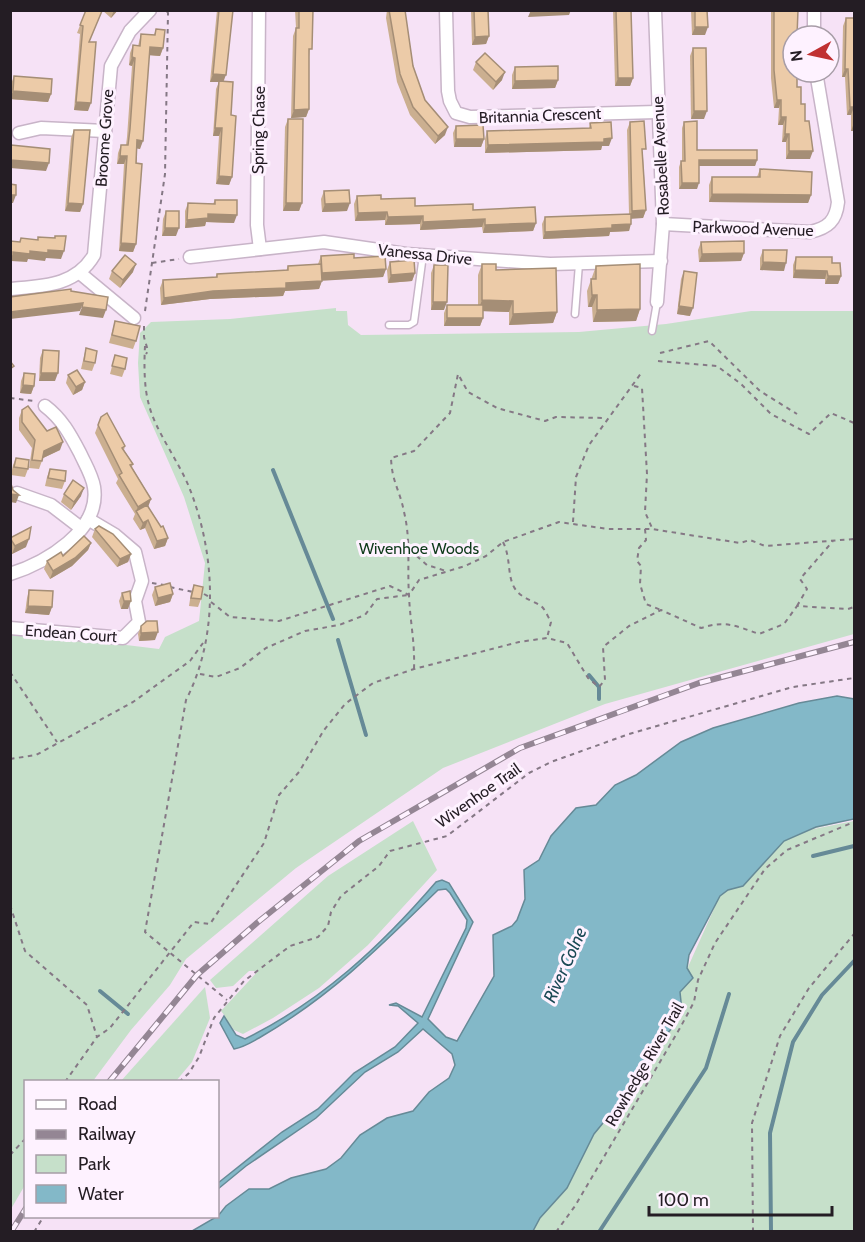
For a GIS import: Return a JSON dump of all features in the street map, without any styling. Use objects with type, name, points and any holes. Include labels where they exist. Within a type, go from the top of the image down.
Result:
[{"type":"street","name":"Broome Grove","points":[[81,273],[94,255],[96,245],[108,78],[114,56],[130,31],[150,10]]},
{"type":"street","name":"Spring Chase","points":[[259,10],[257,225],[260,249]]},
{"type":"street","name":"Britannia Crescent","points":[[446,10],[448,91],[456,113],[470,117],[657,112]]},
{"type":"street","name":"Rosabelle Avenue","points":[[655,10],[657,112],[663,224],[657,302]]},
{"type":"street","name":"Parkwood Avenue","points":[[663,224],[810,232],[823,230],[831,223],[837,214],[838,202],[818,84]]},
{"type":"street","points":[[19,133],[41,128],[105,131]]},
{"type":"street","name":"Vanessa Drive","points":[[190,257],[324,242],[423,255],[579,264],[661,261]]},
{"type":"street","points":[[10,289],[58,283],[81,273],[141,319]]},
{"type":"street","points":[[10,574],[47,558],[85,524],[93,506],[94,489],[89,472],[61,418],[45,406]]},
{"type":"street","name":"Endean Court","points":[[10,628],[123,638],[139,621],[135,601],[142,581],[135,552],[129,544],[51,505],[17,493]]},
{"type":"lane","points":[[388,325],[409,325],[414,322],[423,255]]},
{"type":"lane","points":[[575,314],[579,264]]},
{"type":"lane","points":[[652,331],[657,302]]},
{"type":"path","points":[[166,10],[168,13],[165,174],[141,319],[148,404],[189,488],[199,518],[209,561],[211,597],[200,674],[186,700],[145,932],[228,1000]]},
{"type":"path","points":[[152,263],[190,257]]},
{"type":"path","points":[[660,353],[709,341],[760,392],[798,414]]},
{"type":"path","points":[[658,361],[717,366],[741,384],[771,414],[809,434],[831,413],[855,423]]},
{"type":"path","points":[[573,522],[576,477],[589,445],[606,418],[634,386],[642,372]]},
{"type":"path","points":[[414,669],[415,639],[409,595],[410,550],[404,510],[392,480],[391,458],[414,451],[450,413],[458,374],[468,392],[497,408],[545,421],[556,417],[606,418]]},
{"type":"path","points":[[634,386],[642,388],[647,474],[645,512],[652,529]]},
{"type":"path","points":[[10,398],[29,399],[45,406]]},
{"type":"path","points":[[200,674],[216,677],[240,668],[266,648],[305,631],[339,624],[365,615],[377,599],[409,595],[419,580],[486,556],[505,542],[559,522],[573,522],[608,530],[652,529],[740,543],[750,540],[765,546],[855,539]]},
{"type":"path","points":[[645,529],[646,540],[639,548],[637,561],[641,566],[640,584],[646,604],[702,628],[728,623],[759,634],[784,624],[807,589],[800,579],[833,541]]},
{"type":"path","points":[[505,542],[510,578],[515,590],[525,599],[542,607],[551,622],[547,638]]},
{"type":"path","points":[[410,550],[427,566],[446,571]]},
{"type":"path","points":[[142,581],[204,594],[211,597],[230,617],[259,621],[279,621],[390,586],[409,595]]},
{"type":"path","points":[[797,606],[848,609],[855,607]]},
{"type":"path","points":[[66,1080],[97,1037],[110,1028],[132,1002],[194,922],[210,924],[237,887],[264,843],[279,795],[299,772],[324,730],[345,704],[363,693],[373,683],[414,669],[519,642],[547,638],[567,643],[588,678],[599,687],[605,680],[603,647],[629,626],[661,610]]},
{"type":"path","points":[[10,759],[36,754],[133,702],[190,661],[204,641]]},
{"type":"path","points":[[10,672],[57,742]]},
{"type":"path","name":"Wivenhoe Trail","points":[[181,1080],[189,1073],[214,1018],[244,981],[290,946],[318,937],[328,926],[331,912],[341,896],[378,866],[390,852],[407,845],[447,836],[530,773],[551,762],[649,728],[794,687],[855,678]]},
{"type":"path","name":"Rowhedge River Trail","points":[[556,1232],[575,1206],[680,1028],[694,1002],[698,980],[715,943],[765,869],[787,850],[855,822]]},
{"type":"path","points":[[10,905],[25,951],[87,1005],[97,1037]]},
{"type":"path","points":[[753,1232],[752,1123],[780,1036],[809,988],[855,934]]},
{"type":"path","points":[[10,1155],[24,1140]]},
{"type":"path","points":[[34,1232],[43,1218]]},
{"type":"green space","name":"Wivenhoe Woods","points":[[336,308],[336,311],[347,311],[348,325],[361,335],[579,332],[666,324],[751,311],[854,311],[854,634],[605,704],[443,768],[296,868],[186,959],[170,985],[131,1030],[94,1080],[24,1080],[24,1187],[11,1209],[11,631],[159,649],[165,637],[199,621],[205,563],[184,497],[140,397],[138,363],[140,333],[151,322],[230,319]]},
{"type":"green space","points":[[837,696],[854,699],[485,1100],[192,1232],[215,1218],[219,1218],[226,1206],[249,1189],[269,1189],[291,1178],[326,1169],[341,1158],[360,1135],[387,1118],[413,1111],[429,1092],[449,1078],[455,1065],[452,1054],[423,1029],[398,1052],[365,1072],[316,1118],[246,1166],[219,1188],[219,1182],[282,1132],[318,1109],[354,1073],[395,1047],[418,1023],[398,1006],[389,1005],[396,1003],[422,1017],[466,928],[467,920],[450,893],[446,889],[438,890],[332,989],[285,1022],[250,1043],[234,1049],[220,1023],[225,1016],[221,1011],[258,971],[249,971],[233,986],[216,988],[210,980],[328,876],[413,821],[437,870],[368,945],[319,988],[273,1018],[243,1034],[234,1030],[226,1019],[236,1035],[245,1039],[300,1007],[325,989],[371,950],[436,882],[442,880],[449,883],[473,922],[428,1019],[446,1037],[457,1041],[494,976],[493,935],[512,926],[517,920],[525,899],[524,870],[539,860],[551,836],[576,808],[596,805],[615,785],[636,775],[681,742],[713,728],[799,703]]},
{"type":"green space","points":[[854,819],[804,831],[854,821],[854,1231],[507,1232],[696,845]],"holes":[[[717,902],[688,967],[689,955]]]},
{"type":"green space","points":[[205,987],[210,1018],[192,1062],[177,1080],[122,1080]]},
{"type":"water","name":"River Colne","points":[[837,696],[854,699],[854,819],[816,827],[784,841],[743,886],[728,890],[720,896],[689,955],[687,968],[693,978],[680,992],[682,1011],[676,1023],[654,1050],[644,1073],[594,1134],[567,1188],[540,1218],[533,1231],[192,1231],[215,1218],[219,1218],[226,1206],[249,1189],[269,1189],[291,1178],[326,1169],[341,1158],[360,1135],[387,1118],[413,1111],[429,1092],[449,1078],[455,1065],[452,1054],[423,1029],[398,1052],[365,1072],[316,1118],[246,1166],[219,1188],[219,1182],[282,1132],[318,1109],[354,1073],[395,1047],[418,1023],[398,1006],[389,1005],[396,1003],[422,1017],[466,928],[467,920],[450,893],[446,889],[438,890],[375,951],[332,988],[309,1006],[259,1038],[234,1049],[220,1023],[224,1016],[236,1035],[245,1039],[273,1024],[325,990],[349,970],[394,928],[436,882],[442,880],[449,883],[473,922],[428,1019],[446,1037],[457,1041],[494,976],[493,935],[512,926],[517,920],[525,899],[524,870],[539,860],[551,836],[576,808],[596,805],[615,785],[636,775],[681,742],[713,728],[799,703]]},
{"type":"building","points":[[86,10],[102,11],[89,42],[96,42],[91,103],[76,102],[83,26],[80,25]]},
{"type":"building","points":[[219,10],[233,10],[226,75],[213,74]]},
{"type":"building","points":[[299,10],[313,10],[312,49],[309,49],[309,109],[294,110],[296,28],[299,28]]},
{"type":"building","points":[[389,10],[405,10],[413,66],[425,100],[448,127],[438,136],[413,107],[400,74]]},
{"type":"building","points":[[474,10],[488,10],[489,36],[475,37]]},
{"type":"building","points":[[616,10],[631,10],[633,78],[618,78]]},
{"type":"building","points":[[695,10],[707,10],[708,27],[695,27]]},
{"type":"building","points":[[774,10],[798,10],[797,24],[781,24],[781,84],[797,84],[797,87],[801,87],[801,104],[805,104],[805,121],[809,121],[813,151],[789,151],[789,134],[785,134],[786,117],[781,117],[781,100],[777,100],[774,70]]},
{"type":"building","points":[[846,18],[855,18],[855,123],[854,107],[850,107],[848,69],[845,69]]},
{"type":"building","points":[[156,29],[165,30],[163,48],[150,47],[143,141],[137,140],[136,163],[142,164],[136,244],[121,243],[127,156],[120,156],[121,145],[128,145],[130,129],[135,58],[132,57],[133,45],[140,46],[141,34],[155,35]]},
{"type":"building","points":[[693,48],[706,48],[707,111],[694,111]]},
{"type":"building","points":[[485,53],[505,72],[496,82],[476,62]]},
{"type":"building","points":[[558,66],[558,80],[515,81],[515,67]]},
{"type":"building","points":[[14,76],[52,79],[51,94],[13,91]]},
{"type":"building","points":[[219,81],[233,82],[231,115],[236,116],[232,177],[219,176],[222,128],[215,128]]},
{"type":"building","points":[[288,119],[303,119],[302,203],[286,203]]},
{"type":"building","points":[[644,121],[646,149],[642,149],[646,210],[632,211],[630,122]]},
{"type":"building","points":[[697,121],[697,150],[757,150],[757,160],[699,160],[699,183],[682,183],[681,161],[685,161],[684,122]]},
{"type":"building","points":[[611,122],[612,138],[604,139],[604,142],[488,145],[487,131],[591,128],[590,123]]},
{"type":"building","points":[[483,125],[484,139],[456,139],[456,126]]},
{"type":"building","points":[[74,130],[90,130],[83,204],[68,203]]},
{"type":"building","points":[[11,145],[50,149],[49,163],[10,160]]},
{"type":"building","points":[[760,169],[812,172],[811,195],[712,194],[712,177],[760,177]]},
{"type":"building","points":[[10,184],[16,185],[16,195],[10,195]]},
{"type":"building","points":[[349,190],[350,203],[325,204],[324,191]]},
{"type":"building","points":[[381,195],[381,199],[415,198],[415,206],[473,204],[473,210],[535,207],[536,223],[485,225],[485,219],[423,222],[423,216],[388,217],[387,212],[358,213],[357,196]]},
{"type":"building","points":[[215,200],[237,200],[237,215],[208,214],[208,218],[187,220],[188,203],[215,204]]},
{"type":"building","points":[[166,211],[179,211],[179,228],[165,228]]},
{"type":"building","points":[[631,214],[631,224],[612,225],[612,228],[545,232],[545,217]]},
{"type":"building","points":[[55,236],[66,236],[64,251],[48,250],[48,253],[30,251],[30,254],[13,252],[13,256],[10,256],[10,241],[20,242],[21,238],[38,240],[38,237],[55,238]]},
{"type":"building","points":[[744,241],[744,253],[702,254],[701,242]]},
{"type":"building","points":[[763,250],[787,250],[786,263],[763,262]]},
{"type":"building","points":[[354,254],[354,258],[385,256],[386,269],[322,273],[321,256]]},
{"type":"building","points":[[125,255],[136,264],[123,280],[112,271]]},
{"type":"building","points":[[796,257],[832,257],[832,263],[840,263],[841,276],[828,276],[827,271],[795,270]]},
{"type":"building","points":[[414,260],[415,273],[391,275],[390,262]]},
{"type":"building","points":[[321,264],[322,281],[286,283],[286,288],[213,291],[164,298],[163,280],[288,270],[288,266]]},
{"type":"building","points":[[482,264],[496,264],[496,270],[556,268],[557,312],[513,314],[513,301],[482,300]]},
{"type":"building","points":[[640,264],[640,309],[597,310],[597,295],[592,295],[591,279],[596,279],[596,266]]},
{"type":"building","points":[[434,265],[448,265],[447,302],[433,302]]},
{"type":"building","points":[[684,271],[697,273],[693,308],[679,306]]},
{"type":"building","points":[[71,289],[71,291],[108,297],[106,310],[82,307],[83,303],[10,312],[10,297]]},
{"type":"building","points":[[447,305],[483,305],[483,318],[447,318]]},
{"type":"building","points":[[115,321],[140,326],[136,341],[112,335]]},
{"type":"building","points":[[86,348],[97,351],[95,363],[84,361]]},
{"type":"building","points":[[43,350],[59,351],[58,373],[41,373]]},
{"type":"building","points":[[115,355],[127,358],[125,369],[112,366]]},
{"type":"building","points":[[77,370],[85,382],[76,387],[68,375]]},
{"type":"building","points":[[24,373],[35,374],[34,386],[23,385]]},
{"type":"building","points":[[28,406],[47,431],[56,427],[63,442],[44,451],[42,461],[32,460],[35,440],[22,422],[22,410]]},
{"type":"building","points":[[107,413],[125,446],[122,448],[133,464],[130,465],[151,499],[138,507],[119,475],[122,473],[98,425],[101,417]]},
{"type":"building","points":[[16,458],[29,460],[28,469],[14,467]]},
{"type":"building","points":[[50,469],[66,471],[65,481],[48,478]]},
{"type":"building","points":[[73,480],[84,488],[74,502],[64,494]]},
{"type":"building","points":[[10,481],[13,490],[19,495],[10,494]]},
{"type":"building","points":[[147,505],[161,527],[163,526],[168,538],[157,541],[148,520],[143,523],[136,511]]},
{"type":"building","points":[[99,526],[113,534],[131,554],[120,559],[95,529]]},
{"type":"building","points":[[31,527],[29,539],[15,546],[10,538]]},
{"type":"building","points":[[84,536],[91,543],[75,558],[53,571],[47,561],[61,552],[63,556]]},
{"type":"building","points":[[170,583],[173,594],[158,598],[155,587]]},
{"type":"building","points":[[194,585],[203,587],[201,599],[191,598]]},
{"type":"building","points":[[29,590],[53,591],[52,607],[28,606]]},
{"type":"building","points":[[130,591],[131,601],[124,601],[122,593]]},
{"type":"building","points":[[147,621],[157,621],[158,632],[141,633],[141,626]]},
{"type":"waterway","points":[[273,470],[333,619]]},
{"type":"waterway","points":[[338,640],[366,735]]},
{"type":"waterway","points":[[589,675],[599,687],[599,699]]},
{"type":"waterway","points":[[813,856],[854,846]]},
{"type":"waterway","points":[[771,1232],[770,1133],[793,1042],[822,995],[854,961]]},
{"type":"waterway","points":[[100,991],[128,1014]]},
{"type":"waterway","points":[[599,1232],[706,1068],[729,994]]},
{"type":"railway","points":[[111,1080],[197,975],[258,922],[359,841],[520,748],[699,683],[854,642]]},
{"type":"railway","points":[[11,1232],[24,1211]]}]
